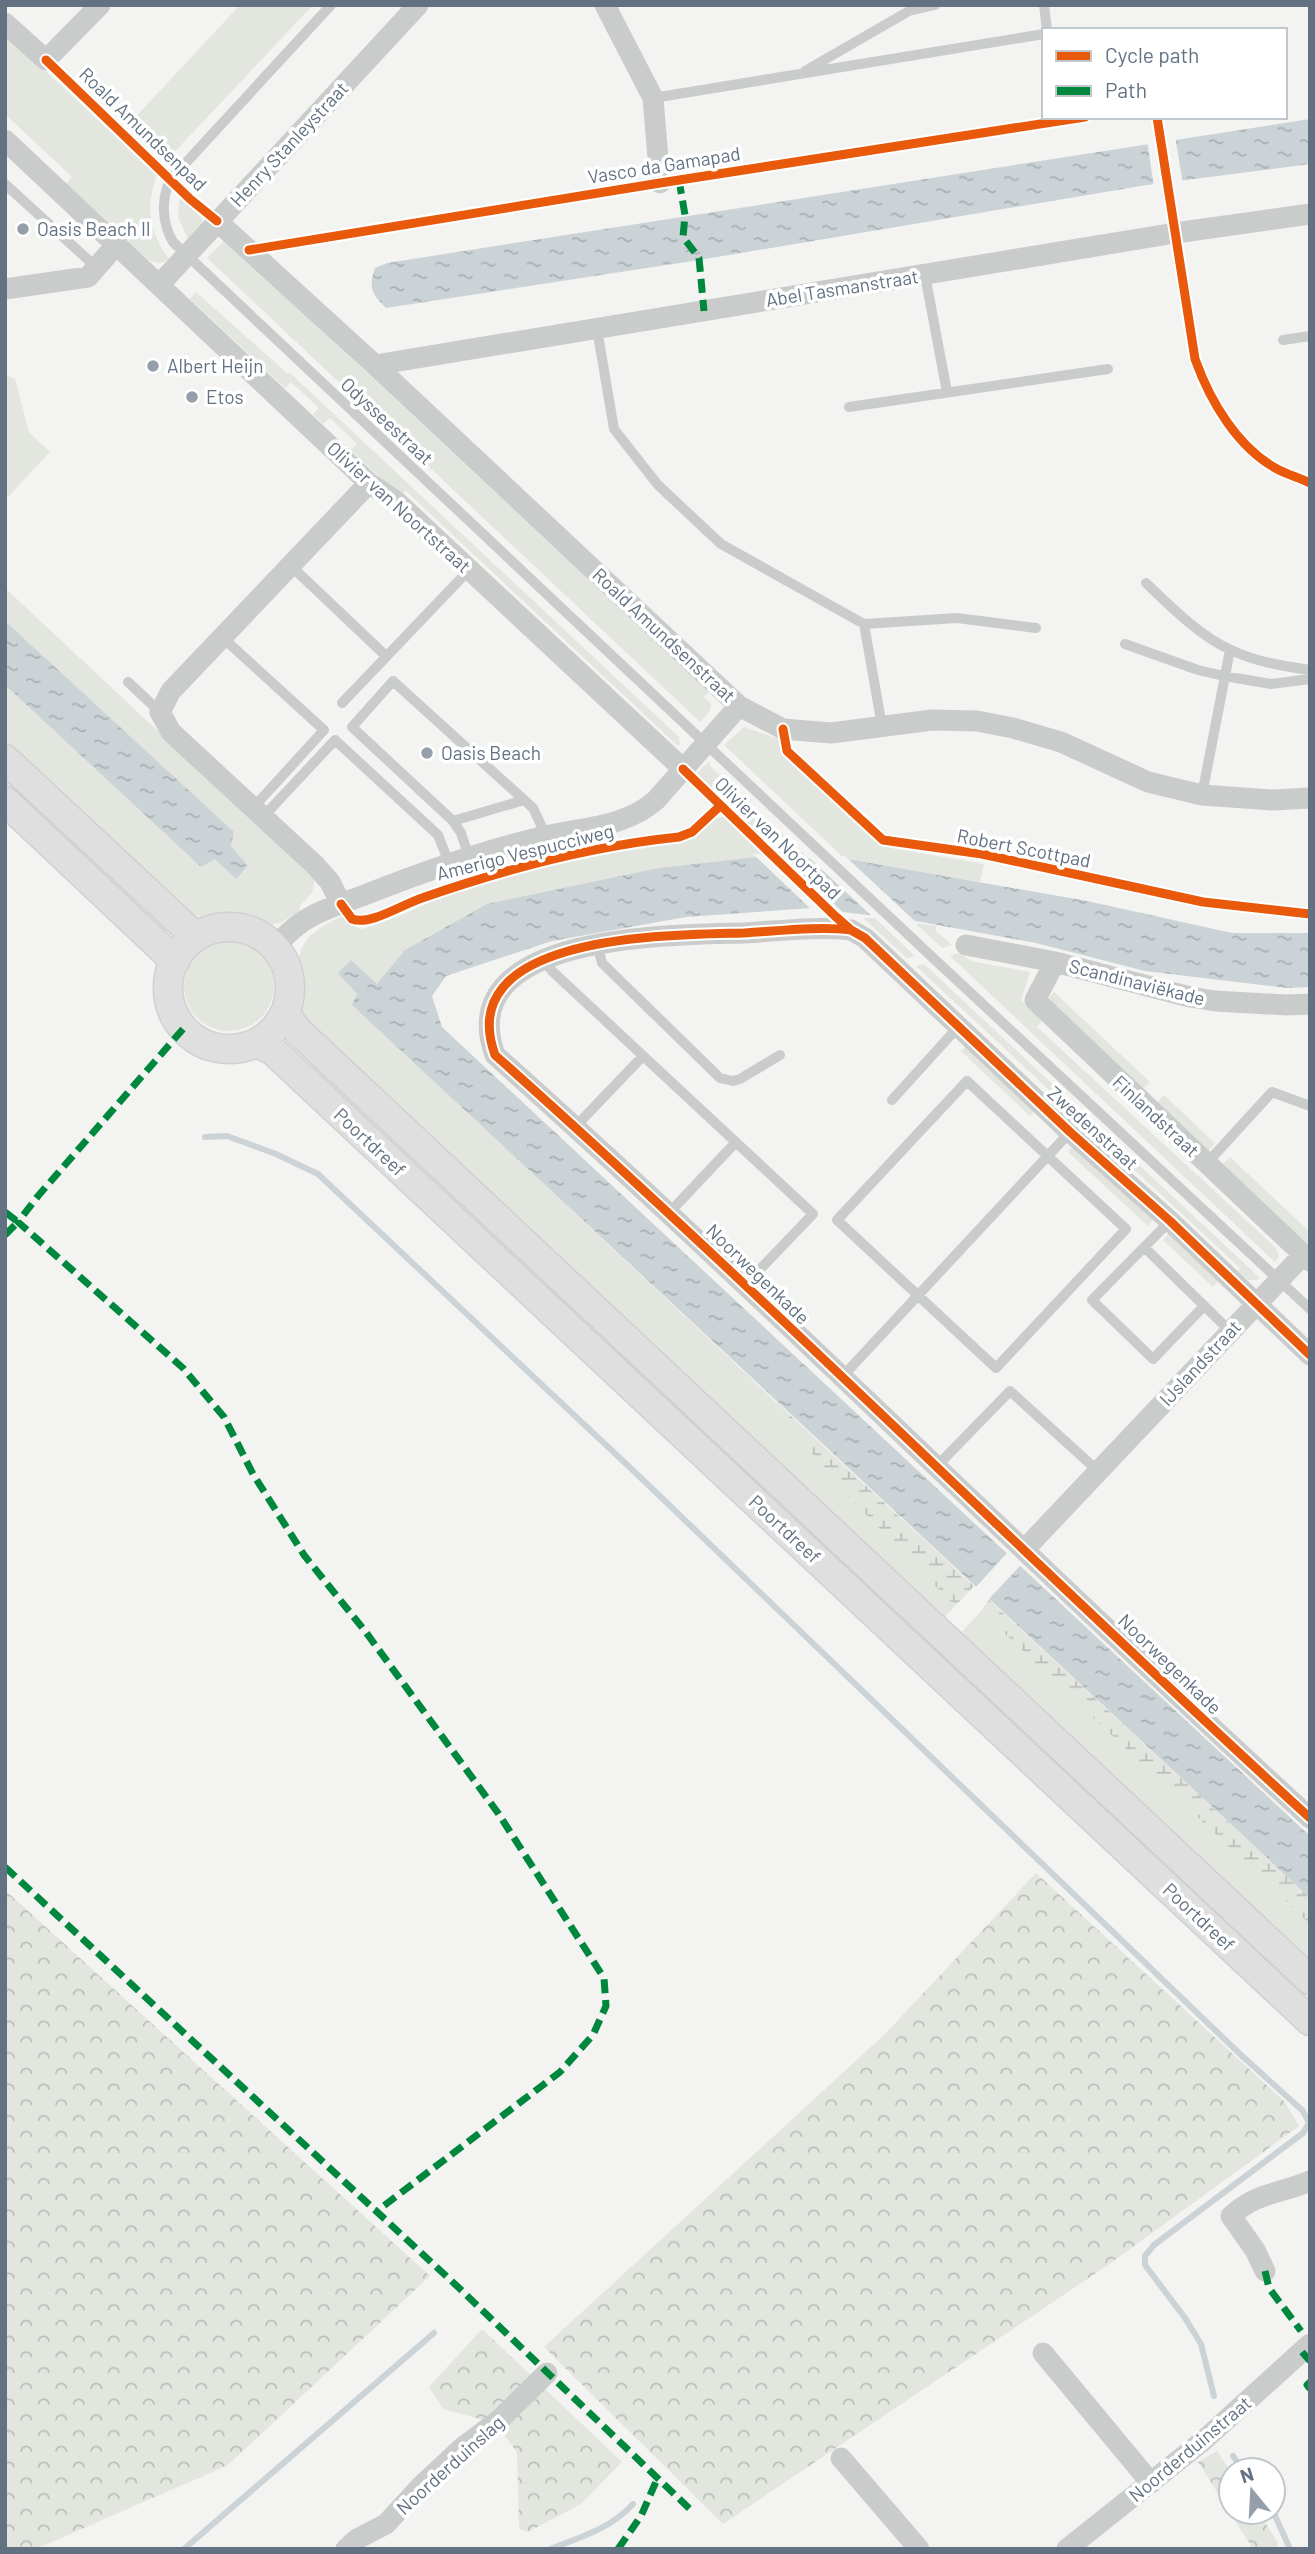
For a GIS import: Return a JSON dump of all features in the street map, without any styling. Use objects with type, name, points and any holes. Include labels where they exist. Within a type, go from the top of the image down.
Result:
[{"type":"main road","points":[[5,759],[195,937]]},
{"type":"main road","points":[[5,801],[175,961]]},
{"type":"main road","points":[[228,927],[245,929],[261,936],[274,947],[287,966],[290,978],[289,1002],[285,1013],[268,1035],[256,1043],[230,1049],[205,1044],[183,1029],[175,1016],[168,989],[180,951],[195,937],[228,927]]},
{"type":"main road","name":"Poortdreef","points":[[285,1013],[298,1031],[1310,1980]]},
{"type":"main road","name":"Poortdreef","points":[[256,1043],[272,1051],[1310,2021]]},
{"type":"street","points":[[5,23],[46,60],[100,5]]},
{"type":"street","name":"Henry Stanleystraat","points":[[160,284],[418,5]]},
{"type":"street","points":[[605,5],[653,98],[660,183]]},
{"type":"street","name":"Olivier van Noortstraat","points":[[5,140],[369,483],[397,502],[682,769]]},
{"type":"street","name":"Abel Tasmanstraat","points":[[375,365],[1175,233],[1310,214]]},
{"type":"street","name":"Roald Amundsenstraat","points":[[218,221],[739,706],[783,729],[831,733],[932,720],[977,721],[1061,742],[1148,782],[1202,794],[1273,800],[1310,798]]},
{"type":"street","points":[[6,289],[88,277],[117,244]]},
{"type":"street","points":[[341,904],[330,881],[171,732],[160,712],[171,691],[369,483]]},
{"type":"street","name":"Amerigo Vespucciweg","points":[[274,947],[299,924],[341,904],[459,860],[642,813],[739,706]]},
{"type":"street","name":"Noorwegenkade","points":[[851,930],[674,935],[597,944],[532,964],[504,984],[494,999],[488,1018],[489,1037],[495,1055],[669,1213],[1206,1723],[1310,1818]]},
{"type":"street","name":"Zwedenstraat","points":[[851,930],[865,939],[1070,1132],[1170,1221],[1310,1355]]},
{"type":"street","name":"Scandinaviëkade","points":[[966,944],[1055,962],[1190,997],[1239,1002],[1310,1004]]},
{"type":"street","name":"Finlandstraat","points":[[1055,962],[1035,1000],[1306,1258]]},
{"type":"street","name":"IJslandstraat","points":[[1024,1550],[1255,1304],[1306,1258]]},
{"type":"street","points":[[1265,2271],[1255,2250],[1231,2216],[1244,2204],[1260,2196],[1310,2181]]},
{"type":"street","name":"Noorderduinstraat","points":[[1067,2549],[1204,2440],[1310,2344]]},
{"type":"street","points":[[1042,2353],[1151,2483]]},
{"type":"street","name":"Noorderduinslag","points":[[346,2549],[357,2539],[386,2524],[429,2479],[463,2447],[498,2421],[547,2372]]},
{"type":"street","points":[[841,2458],[919,2549]]},
{"type":"lane","name":"Odysseestraat","points":[[331,5],[170,180],[166,190],[164,215],[168,234],[186,257],[1310,1309]]},
{"type":"lane","points":[[799,74],[909,11],[935,5]]},
{"type":"lane","points":[[1044,5],[1047,28]]},
{"type":"lane","points":[[653,98],[1042,34]]},
{"type":"lane","points":[[5,184],[96,267]]},
{"type":"lane","points":[[925,275],[947,392]]},
{"type":"lane","points":[[597,328],[614,429],[658,485],[721,544],[864,624],[957,618],[1036,628]]},
{"type":"lane","points":[[1283,340],[1310,336]]},
{"type":"lane","points":[[849,407],[1108,369]]},
{"type":"lane","points":[[290,565],[386,656]]},
{"type":"lane","points":[[342,703],[469,570]]},
{"type":"lane","points":[[1146,583],[1179,615],[1230,650],[1269,664],[1310,670]]},
{"type":"lane","points":[[864,624],[883,726]]},
{"type":"lane","points":[[222,637],[324,730],[258,812]]},
{"type":"lane","points":[[1125,645],[1224,676],[1271,684],[1310,679]]},
{"type":"lane","points":[[1202,794],[1230,650]]},
{"type":"lane","name":"Amerigo Vespucciweg","points":[[459,860],[461,833],[453,821],[352,727],[393,681],[533,808],[546,836]]},
{"type":"lane","points":[[128,682],[160,712]]},
{"type":"lane","name":"Amerigo Vespucciweg","points":[[258,812],[335,740],[438,835],[459,860]]},
{"type":"lane","points":[[453,821],[524,800]]},
{"type":"lane","points":[[597,944],[603,963],[720,1078],[733,1081],[740,1079],[780,1055]]},
{"type":"lane","name":"Noorwegenkade","points":[[544,960],[552,971],[813,1214],[745,1285]]},
{"type":"lane","points":[[892,1100],[958,1027]]},
{"type":"lane","points":[[575,1127],[643,1056]]},
{"type":"lane","points":[[967,1081],[1048,1156],[1126,1229],[996,1368],[837,1220],[967,1081]]},
{"type":"lane","points":[[1207,1163],[1272,1093],[1310,1105]]},
{"type":"lane","points":[[842,1377],[1070,1132]]},
{"type":"lane","points":[[669,1213],[736,1142]]},
{"type":"lane","name":"IJslandstraat","points":[[1170,1221],[1092,1300],[1153,1359],[1205,1306]]},
{"type":"lane","points":[[1144,1247],[1230,1331]]},
{"type":"lane","points":[[936,1467],[1010,1391],[1098,1471]]},
{"type":"green space","points":[[240,5],[313,5],[166,161],[128,125]]},
{"type":"green space","points":[[5,33],[157,175],[151,197],[151,218],[157,239],[169,259],[158,263],[147,259],[66,184],[72,177],[5,114]]},
{"type":"green space","points":[[180,196],[202,218],[202,224],[188,239],[178,217]]},
{"type":"green space","points":[[225,240],[709,692],[704,697],[711,704],[710,711],[700,722],[207,258]]},
{"type":"green space","points":[[196,292],[290,373],[680,738],[678,740],[681,743],[678,746],[406,491],[400,497],[351,450],[357,444],[330,418],[323,424],[313,414],[319,408],[291,382],[285,388],[190,299]]},
{"type":"green space","points":[[5,375],[15,379],[29,432],[50,452],[5,500]]},
{"type":"green space","points":[[5,588],[315,878],[312,893],[299,907],[300,911],[280,923],[269,925],[232,918],[210,919],[188,913],[5,748],[5,685],[201,867],[215,859],[236,879],[248,867],[231,846],[233,832],[5,621]]},
{"type":"green space","points":[[744,727],[779,739],[784,757],[881,844],[984,864],[980,882],[846,860],[724,745]]},
{"type":"green space","points":[[709,762],[710,766],[809,859],[782,858],[695,775]]},
{"type":"green space","points":[[5,763],[175,922],[161,936],[5,790]]},
{"type":"green space","points":[[723,817],[766,857],[405,950],[377,985],[357,994],[353,1005],[778,1404],[809,1450],[850,1498],[955,1606],[939,1623],[297,1011],[298,968],[302,947],[322,927],[345,915],[353,926],[362,929],[493,880],[572,861],[679,843],[711,821]]},
{"type":"green space","points":[[863,918],[875,918],[915,956],[907,958]]},
{"type":"green space","points":[[915,923],[936,926],[936,931],[952,945],[942,948]]},
{"type":"green space","points":[[229,941],[246,945],[261,954],[270,969],[274,986],[270,1003],[261,1018],[246,1027],[229,1031],[212,1027],[197,1018],[188,1003],[184,986],[188,969],[197,954],[212,945]]},
{"type":"green space","points":[[960,953],[971,961],[1030,972],[1021,1000],[1042,1020],[1037,1027],[1276,1248],[1279,1256],[1275,1262],[950,956]]},
{"type":"green space","points":[[924,964],[1259,1277],[1257,1280],[1248,1280],[1238,1271],[1240,1268],[916,966]]},
{"type":"green space","points":[[1054,992],[1150,1082],[1141,1092],[1045,1002]]},
{"type":"green space","points":[[968,1044],[1036,1109],[1030,1116],[961,1051]]},
{"type":"green space","points":[[316,1054],[917,1622],[906,1633],[303,1069]]},
{"type":"green space","points":[[1164,1095],[1215,1143],[1206,1153],[1155,1105]]},
{"type":"green space","points":[[1074,1145],[1154,1219],[1148,1226],[1068,1152]]},
{"type":"green space","points":[[1230,1157],[1310,1232],[1310,1250],[1220,1167]]},
{"type":"green space","points":[[1169,1233],[1219,1280],[1213,1287],[1163,1240]]},
{"type":"green space","points":[[778,1404],[974,1586],[955,1606],[850,1498],[809,1450]]},
{"type":"green space","points":[[989,1600],[1310,1898],[1310,1924],[981,1611]]},
{"type":"green space","points":[[981,1611],[1310,1924],[1310,1970],[956,1638]]},
{"type":"green space","points":[[1036,1873],[1284,2101],[1299,2126],[1108,2265],[723,2524],[544,2347],[885,2034]]},
{"type":"green space","points":[[5,1890],[430,2276],[228,2465],[36,2549],[5,2549]]},
{"type":"green space","points":[[482,2329],[622,2462],[581,2504],[528,2532],[519,2529],[517,2453],[504,2434],[480,2419],[443,2409],[429,2387]]},
{"type":"green space","points":[[1217,2451],[1220,2456],[1217,2456],[1217,2492],[1198,2462]]},
{"type":"green space","points":[[1238,2526],[1267,2526],[1277,2541],[1278,2549],[1253,2549]]},
{"type":"water","points":[[1310,119],[1310,164],[1147,185],[699,260],[386,308],[372,286],[375,268],[387,263]]},
{"type":"water","points":[[5,621],[234,832],[231,846],[248,866],[236,879],[215,859],[201,867],[5,685]]},
{"type":"water","points":[[757,857],[853,860],[1087,901],[1232,933],[1310,933],[1310,987],[1287,988],[1145,971],[1036,943],[916,921],[811,908],[686,917],[552,941],[446,976],[432,996],[442,1027],[1310,1836],[1310,1898],[352,1005],[357,994],[338,973],[351,960],[377,984],[405,950],[487,904],[659,868]]},
{"type":"pier","points":[[1175,136],[1183,184],[1154,188],[1147,140]]},
{"type":"pier","points":[[753,854],[781,854],[847,916],[814,912]]},
{"type":"pier","points":[[806,855],[845,856],[918,924],[875,919]]},
{"type":"pier","points":[[1009,1551],[1022,1564],[986,1602],[973,1590]]},
{"type":"waterway","points":[[205,1137],[227,1136],[276,1154],[318,1174],[640,1477],[1241,2055],[1303,2111],[1309,2123],[1303,2133],[1154,2245],[1145,2256],[1145,2265],[1201,2344],[1214,2396]]},
{"type":"waterway","points":[[184,2549],[434,2333]]},
{"type":"waterway","points":[[550,2549],[605,2526],[633,2504]]},
{"type":"waterway","points":[[1280,2526],[1290,2549]]},
{"type":"marked path","points":[[679,180],[685,215],[683,237],[699,258],[704,311]]},
{"type":"marked path","points":[[183,1029],[18,1222],[183,1368],[224,1417],[253,1474],[304,1555],[365,1631],[498,1813],[604,1978],[606,2006],[593,2035],[560,2072],[377,2211]]},
{"type":"marked path","points":[[5,1212],[18,1222],[5,1235]]},
{"type":"marked path","points":[[5,1867],[458,2287],[693,2512]]},
{"type":"marked path","points":[[1265,2271],[1269,2288],[1301,2331]]},
{"type":"marked path","points":[[1302,2352],[1310,2361]]},
{"type":"marked path","points":[[1310,2382],[1307,2385],[1310,2389]]},
{"type":"marked path","points":[[618,2549],[641,2516],[658,2477]]},
{"type":"cycle path","name":"Roald Amundsenpad","points":[[46,60],[190,199],[217,221]]},
{"type":"cycle path","name":"Vasco da Gamapad","points":[[249,250],[1072,119]]},
{"type":"cycle path","points":[[1157,119],[1195,359],[1201,375],[1217,407],[1238,437],[1251,450],[1279,470],[1310,483]]},
{"type":"cycle path","name":"Robert Scottpad","points":[[783,729],[787,751],[883,840],[982,854],[1203,902],[1310,914]]},
{"type":"cycle path","name":"Olivier van Noortpad","points":[[683,769],[835,916],[865,938],[1310,1355]]},
{"type":"cycle path","name":"Olivier van Noortpad","points":[[341,904],[352,919],[368,920],[422,898],[517,868],[613,846],[679,837],[692,832],[720,806]]},
{"type":"cycle path","points":[[851,930],[812,929],[622,940],[576,949],[535,963],[505,985],[490,1015],[495,1055],[803,1339],[1310,1818]]},
{"type":"place","name":"Oasis Beach II","points":[[23,229]]},
{"type":"place","name":"Albert Heijn","points":[[153,366]]},
{"type":"place","name":"Etos","points":[[192,397]]},
{"type":"place","name":"Oasis Beach","points":[[427,753]]}]
